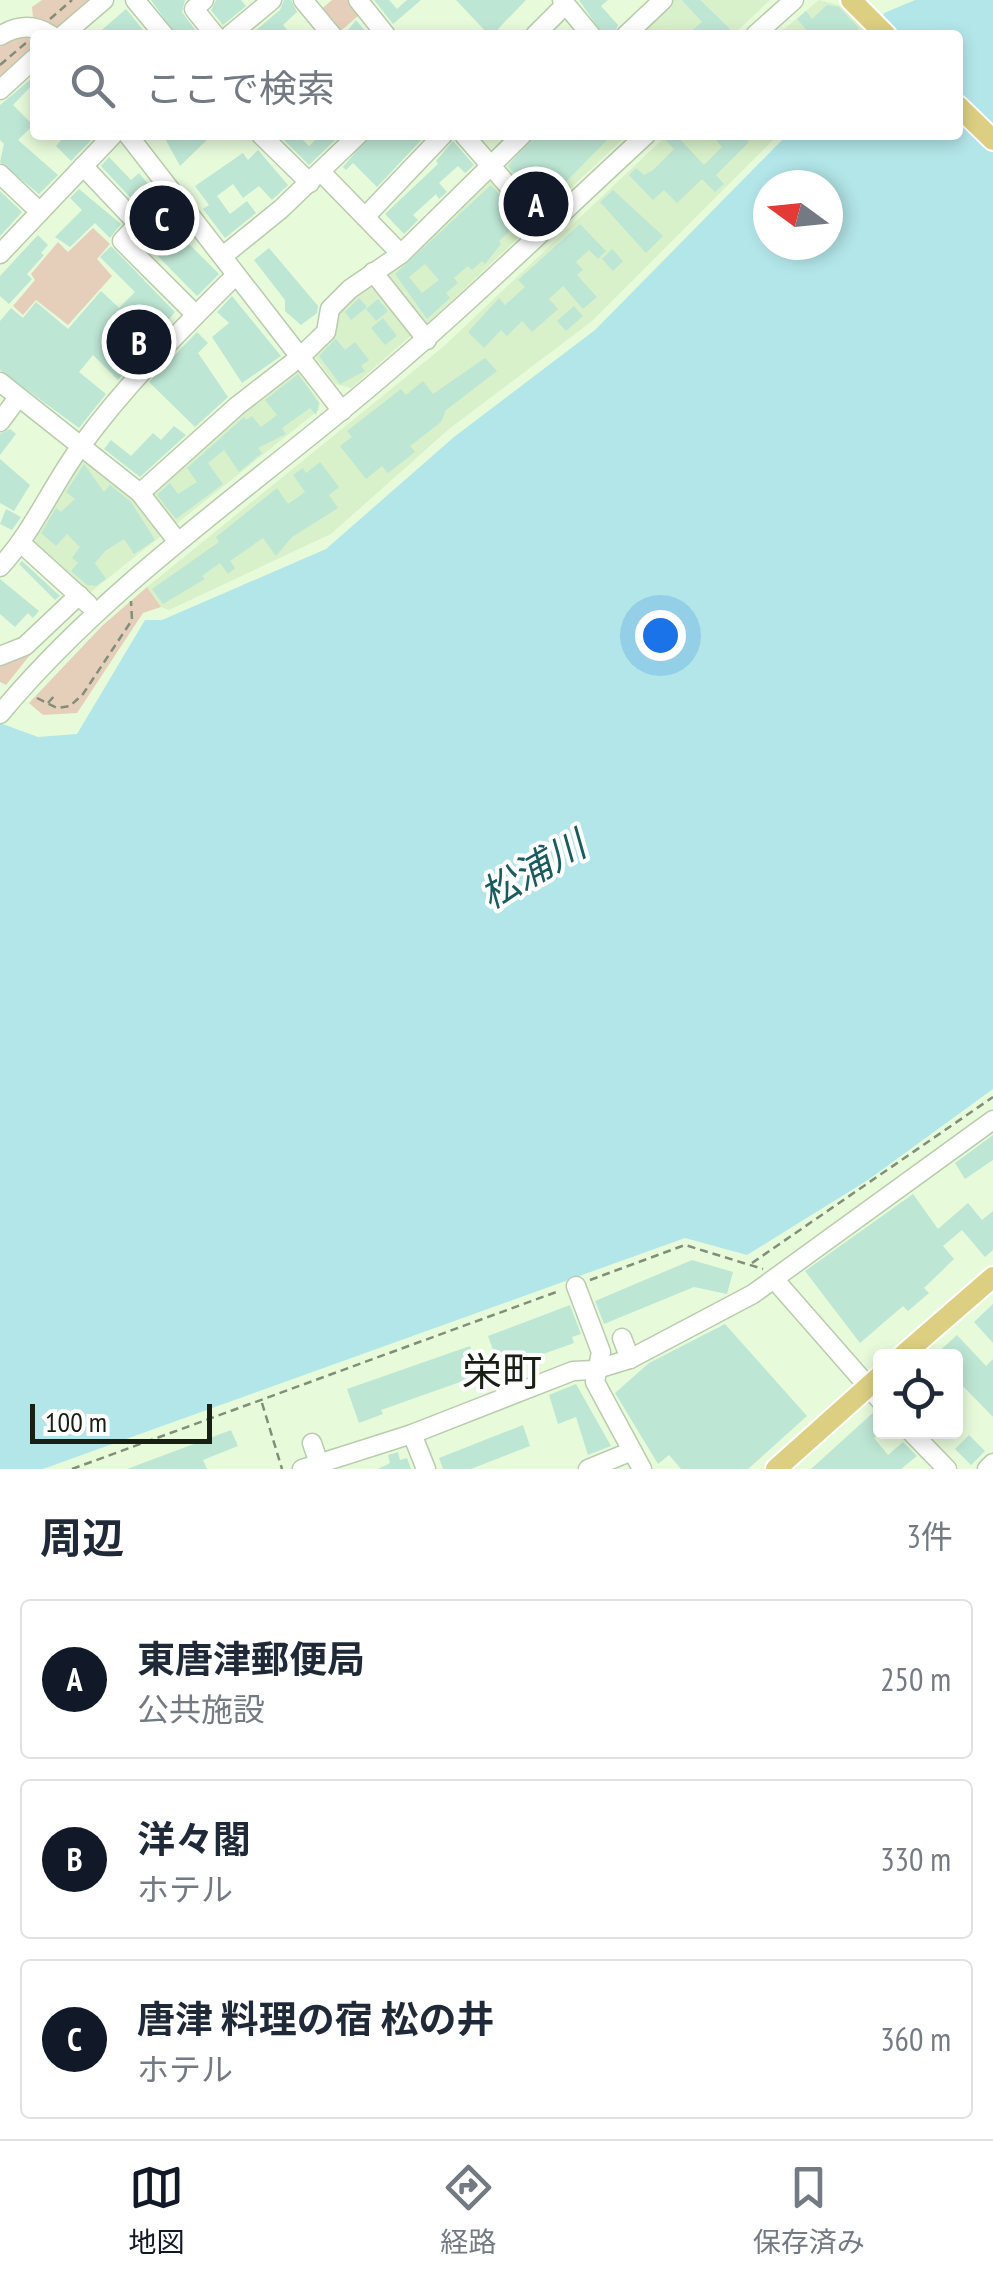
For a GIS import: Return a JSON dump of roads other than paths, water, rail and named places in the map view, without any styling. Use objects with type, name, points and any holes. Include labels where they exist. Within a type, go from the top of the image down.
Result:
[{"type":"main road","points":[[851,0],[879,29]]},
{"type":"main road","points":[[963,111],[993,140]]},
{"type":"main road","points":[[910,1349],[993,1277]]},
{"type":"main road","points":[[776,1469],[873,1390]]},
{"type":"street","points":[[69,30],[104,0]]},
{"type":"street","points":[[135,0],[160,30]]},
{"type":"street","points":[[204,0],[194,9],[211,30]]},
{"type":"street","points":[[236,30],[272,0]]},
{"type":"street","points":[[302,0],[328,30]]},
{"type":"street","points":[[358,0],[382,30]]},
{"type":"street","points":[[631,30],[662,0]]},
{"type":"street","points":[[761,30],[794,0]]},
{"type":"street","points":[[539,30],[564,2],[587,30]]},
{"type":"street","points":[[0,36],[12,28],[29,26],[39,30]]},
{"type":"street","points":[[0,90],[30,63]]},
{"type":"street","points":[[0,254],[109,140]]},
{"type":"street","points":[[132,140],[342,411]]},
{"type":"street","points":[[267,140],[364,217],[401,254]]},
{"type":"street","points":[[223,256],[353,140]]},
{"type":"street","points":[[364,217],[438,140]]},
{"type":"street","points":[[468,140],[546,229]]},
{"type":"street","points":[[140,493],[238,406],[300,358],[326,332],[330,309],[401,254],[517,140]]},
{"type":"street","points":[[4,709],[95,611],[427,340],[641,140]]},
{"type":"street","points":[[84,166],[138,224],[122,241],[196,315]]},
{"type":"street","points":[[0,174],[40,212]]},
{"type":"street","points":[[373,272],[427,340]]},
{"type":"street","points":[[0,567],[22,544],[40,505],[139,372],[236,275]]},
{"type":"street","points":[[0,382],[140,493],[178,542]]},
{"type":"street","points":[[0,422],[18,398]]},
{"type":"street","points":[[22,544],[95,611]]},
{"type":"street","points":[[0,656],[25,646],[79,595]]},
{"type":"street","points":[[312,1443],[310,1466],[412,1434],[572,1371],[594,1370],[630,1359],[774,1280],[993,1120]]},
{"type":"street","points":[[774,1280],[873,1385]]},
{"type":"street","points":[[576,1286],[601,1352],[594,1370],[600,1396],[642,1469]]},
{"type":"street","points":[[622,1338],[630,1359]]},
{"type":"street","points":[[412,1434],[426,1469]]},
{"type":"street","points":[[918,1439],[946,1469]]},
{"type":"street","points":[[588,1469],[605,1465],[632,1450]]},
{"type":"street","points":[[986,1469],[993,1463]]},
{"type":"water","name":"松浦川","points":[[915,0],[993,0],[993,1089],[868,1180],[747,1255],[685,1238],[43,1469],[0,1469],[0,723],[38,737],[77,734],[145,620],[162,620],[326,549],[454,437],[595,330],[782,140],[963,140],[963,30],[879,30],[884,13]]},
{"type":"place","name":"東唐津郵便局","points":[[536,204]]},
{"type":"place","name":"唐津 料理の宿 松の井","points":[[162,218]]},
{"type":"place","name":"洋々閣","points":[[139,342]]},
{"type":"district","name":"栄町","points":[[502,1371]]}]
